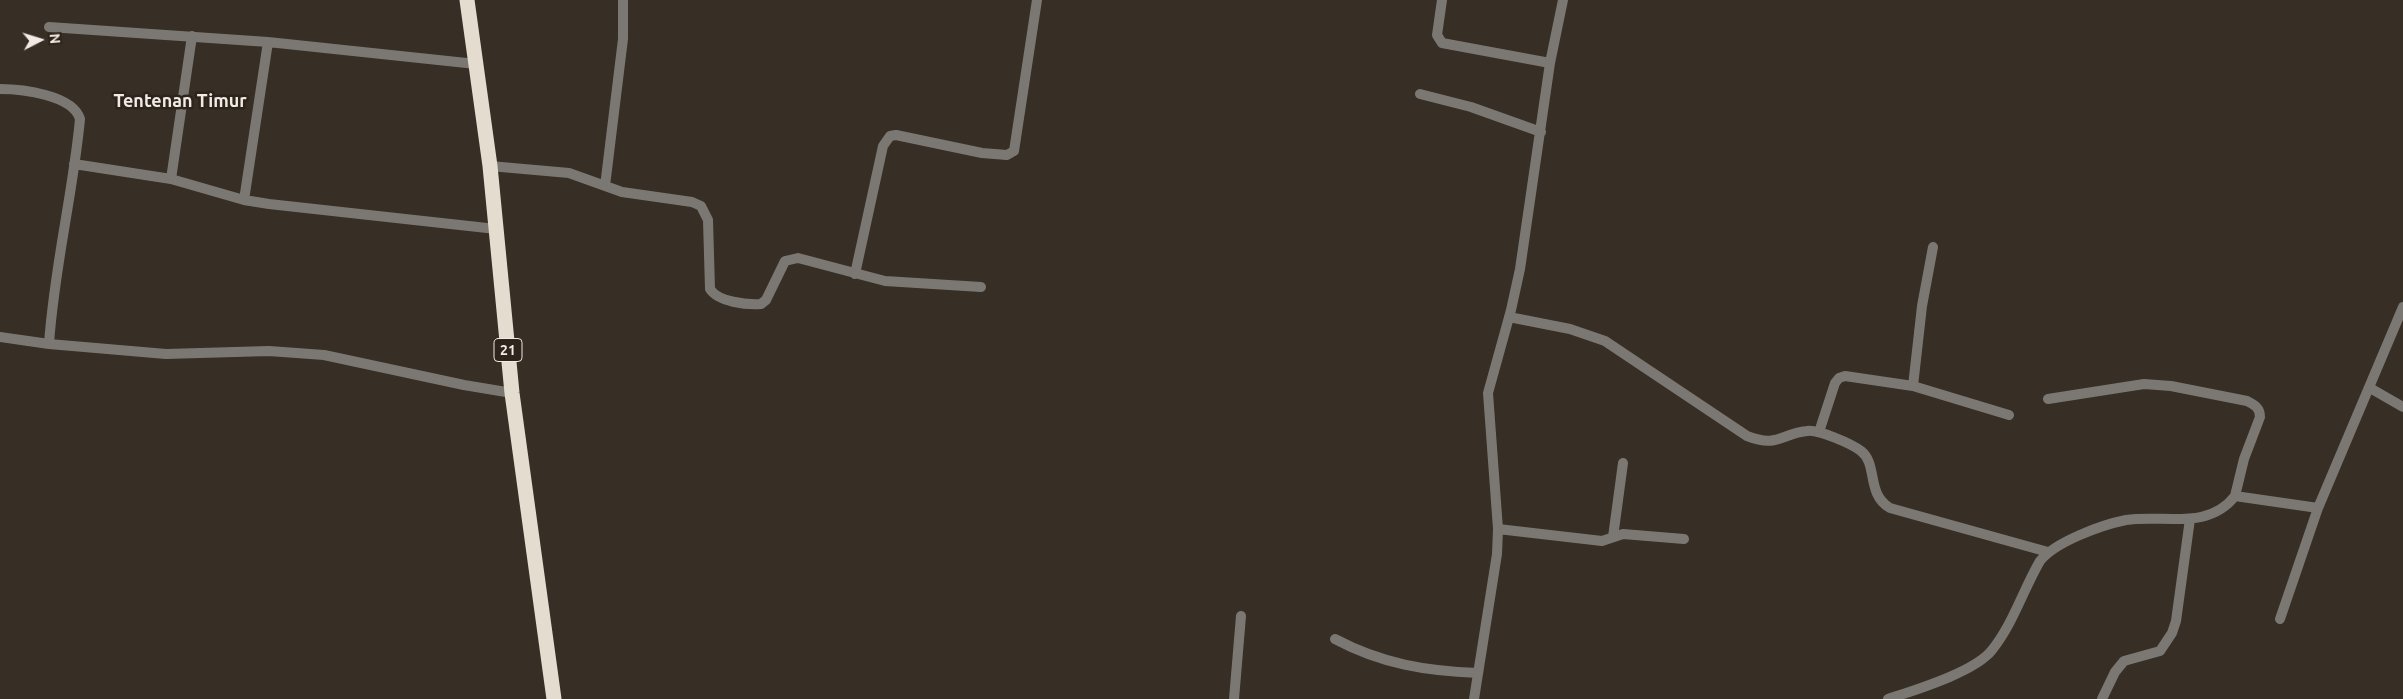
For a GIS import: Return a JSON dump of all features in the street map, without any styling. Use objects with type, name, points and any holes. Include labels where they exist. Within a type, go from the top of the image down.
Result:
[{"type":"highway","name":"21","points":[[467,0],[490,166],[512,393],[554,699]]},
{"type":"street","points":[[606,186],[622,48],[623,0]]},
{"type":"street","points":[[855,274],[884,146],[890,136],[896,135],[982,153],[1007,155],[1014,151],[1037,0]]},
{"type":"street","points":[[1442,0],[1437,34],[1442,44],[1550,63]]},
{"type":"street","points":[[1474,699],[1497,554],[1498,529],[1488,393],[1510,314],[1520,269],[1550,63],[1563,0]]},
{"type":"street","points":[[49,26],[268,42],[476,64]]},
{"type":"street","points":[[171,179],[192,36]]},
{"type":"street","points":[[244,200],[268,42]]},
{"type":"street","points":[[0,89],[32,92],[63,101],[78,112],[80,119],[63,246],[52,301],[50,344]]},
{"type":"street","points":[[1420,94],[1471,107],[1541,132]]},
{"type":"street","points":[[74,164],[171,179],[244,200],[496,229]]},
{"type":"street","points":[[490,166],[569,173],[622,192],[692,202],[701,206],[708,220],[710,289],[713,294],[732,301],[761,304],[766,300],[785,261],[791,258],[798,258],[886,281],[981,287]]},
{"type":"street","points":[[1913,386],[1922,306],[1933,247]]},
{"type":"street","points":[[2280,619],[2318,508],[2403,307]]},
{"type":"street","points":[[1510,314],[1570,329],[1605,341],[1747,436],[1757,440],[1774,442],[1805,431],[1819,432],[1862,452],[1876,496],[1882,504],[1890,508],[2048,552]]},
{"type":"street","points":[[0,337],[50,344],[166,354],[269,351],[324,355],[464,385],[512,393]]},
{"type":"street","points":[[1819,432],[1835,383],[1839,378],[1845,376],[1913,386],[2009,415]]},
{"type":"street","points":[[1888,699],[1930,685],[1977,663],[1991,652],[2006,629],[2034,572],[2048,552],[2071,539],[2125,520],[2190,519],[2218,511],[2229,504],[2235,496],[2244,459],[2260,417],[2260,411],[2256,406],[2233,396],[2171,386],[2144,384],[2048,399]]},
{"type":"street","points":[[2370,388],[2403,407]]},
{"type":"street","points":[[1613,537],[1622,463]]},
{"type":"street","points":[[2235,496],[2318,508]]},
{"type":"street","points":[[2102,699],[2119,666],[2130,658],[2156,653],[2164,647],[2172,634],[2176,621],[2190,519]]},
{"type":"street","points":[[1498,529],[1602,541],[1623,534],[1684,539]]},
{"type":"street","points":[[1234,699],[1241,616]]},
{"type":"street","points":[[1336,640],[1373,657],[1396,664],[1478,673]]},
{"type":"district","name":"Tentenan Timur","points":[[180,101]]}]
